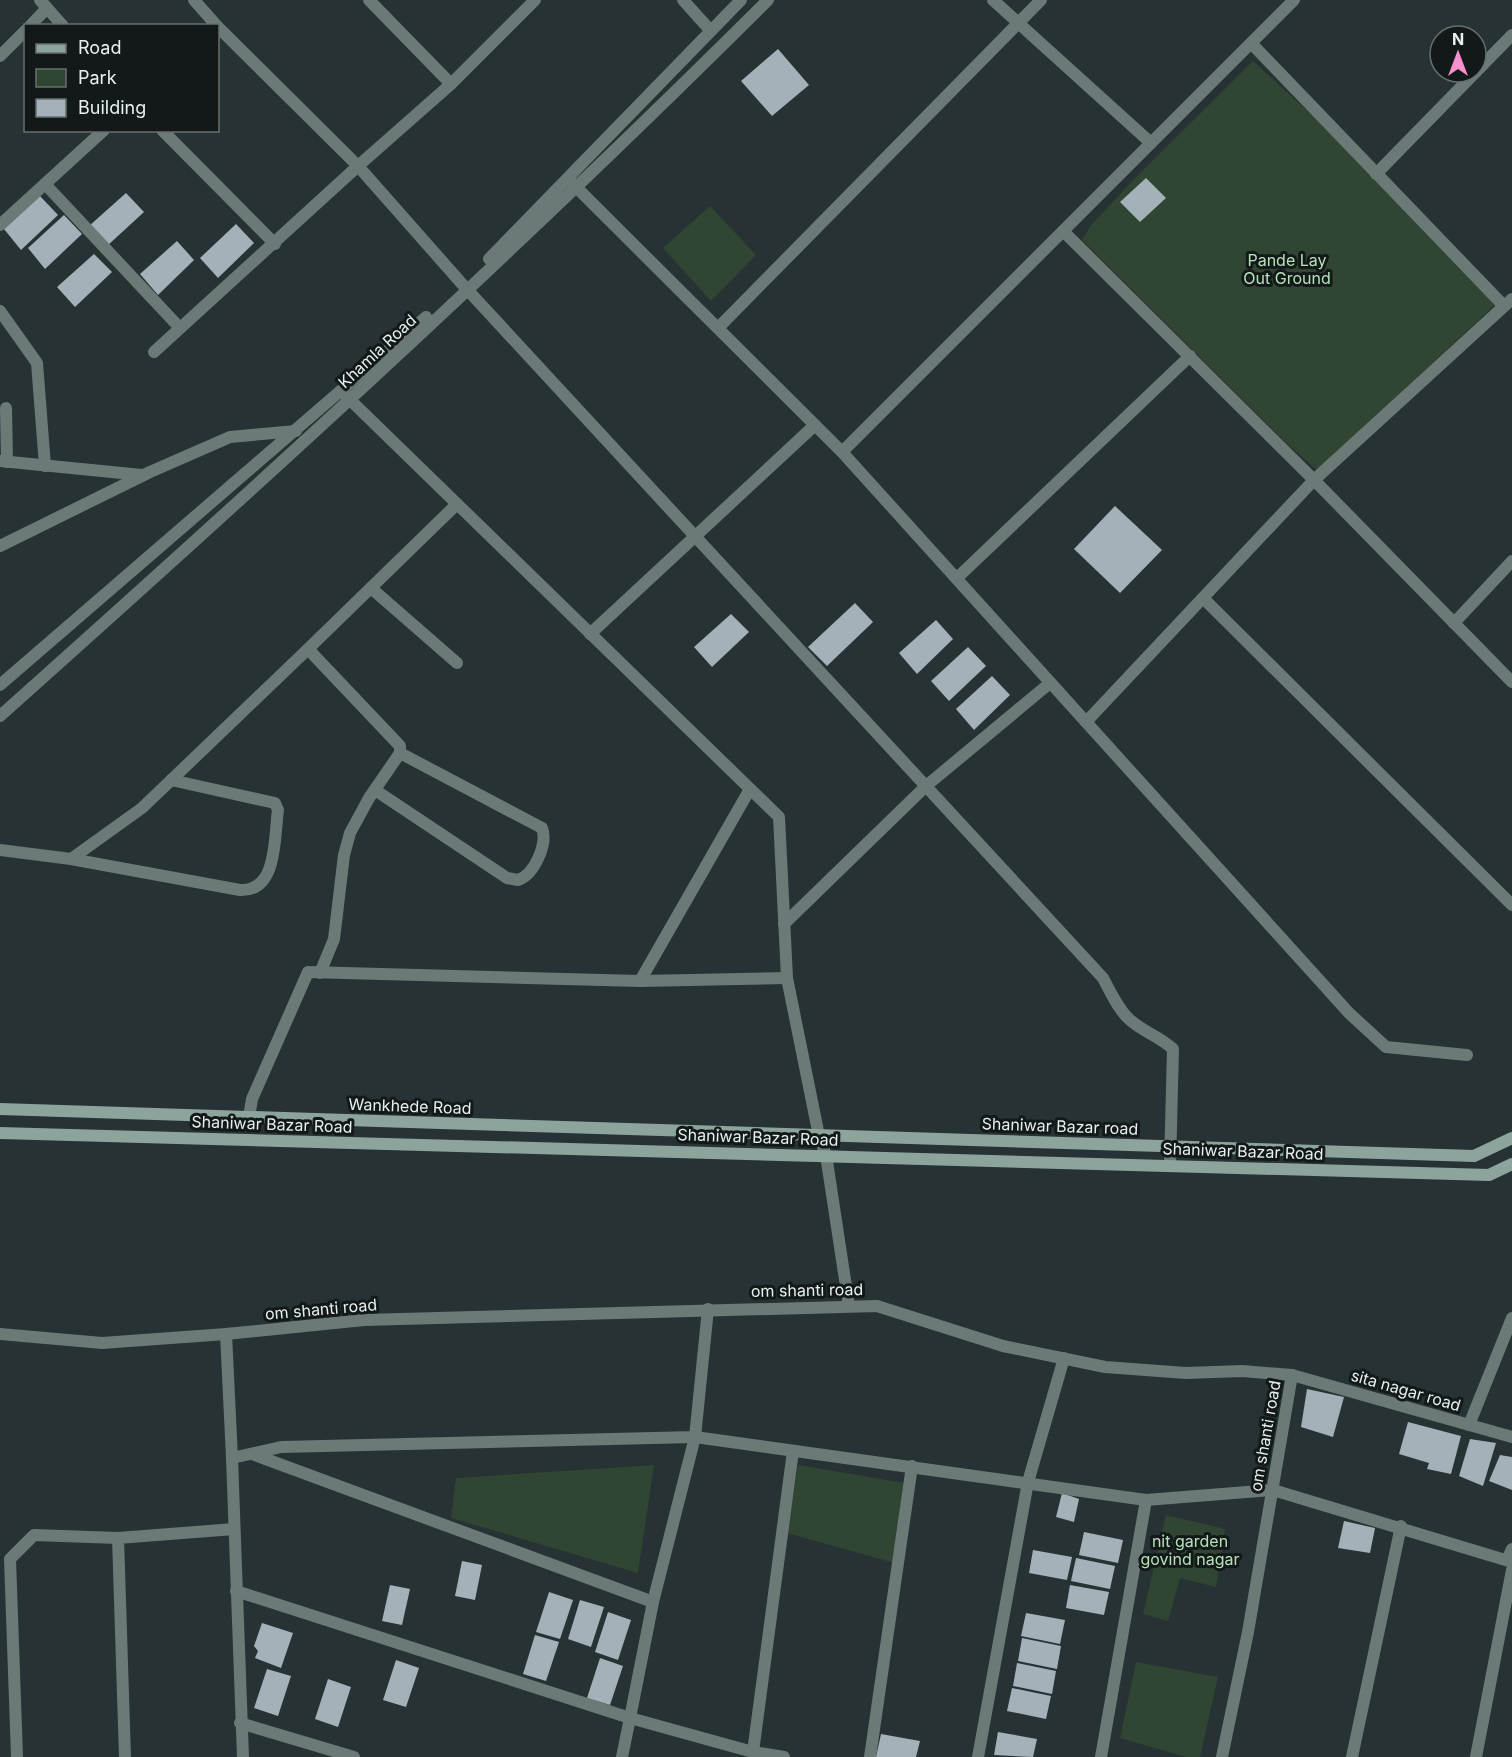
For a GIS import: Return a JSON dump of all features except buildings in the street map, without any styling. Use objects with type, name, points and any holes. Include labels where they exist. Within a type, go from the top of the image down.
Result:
[{"type":"main road","name":"Wankhede Road","points":[[0,1109],[819,1136]]},
{"type":"main road","name":"Shaniwar Bazar Road","points":[[0,1133],[1489,1175],[1512,1164]]},
{"type":"main road","name":"Shaniwar Bazar road","points":[[819,1136],[1474,1156],[1512,1138]]},
{"type":"street","points":[[194,0],[215,24]]},
{"type":"street","points":[[369,0],[451,84]]},
{"type":"street","points":[[154,352],[179,327],[275,244],[358,166],[451,84],[535,0]]},
{"type":"street","points":[[682,0],[711,30]]},
{"type":"street","name":"Khamla Road","points":[[572,183],[741,0]]},
{"type":"street","name":"Khamla Road","points":[[0,716],[465,287],[572,183],[768,0]]},
{"type":"street","points":[[993,0],[1151,143]]},
{"type":"street","points":[[717,328],[1041,0]]},
{"type":"street","points":[[842,452],[1294,0]]},
{"type":"street","points":[[31,24],[44,4],[61,24]]},
{"type":"street","points":[[219,28],[358,166],[465,287],[1103,978],[1127,1018],[1148,1034],[1161,1038],[1173,1049],[1170,1166]]},
{"type":"street","points":[[0,56],[24,32]]},
{"type":"street","points":[[1376,174],[1512,35]]},
{"type":"street","points":[[1086,722],[1314,480],[1508,302],[1376,174],[1251,43]]},
{"type":"street","points":[[0,225],[102,132]]},
{"type":"street","points":[[164,132],[275,244]]},
{"type":"street","points":[[572,183],[842,452],[1349,1013],[1386,1047],[1467,1055]]},
{"type":"street","points":[[45,184],[179,327]]},
{"type":"street","points":[[1063,231],[1314,480],[1512,682]]},
{"type":"street","points":[[0,311],[37,363],[45,466]]},
{"type":"street","points":[[957,578],[1190,356]]},
{"type":"street","points":[[346,396],[778,817],[787,978],[819,1136],[826,1155],[849,1306]]},
{"type":"street","name":"Khamla Road","points":[[0,685],[296,431],[346,396]]},
{"type":"street","points":[[6,408],[4,461],[143,475]]},
{"type":"street","points":[[590,634],[815,424]]},
{"type":"street","points":[[0,546],[143,475],[230,437],[296,431]]},
{"type":"street","points":[[71,859],[142,808],[457,504]]},
{"type":"street","points":[[1454,623],[1512,561]]},
{"type":"street","points":[[371,588],[457,663]]},
{"type":"street","points":[[1203,598],[1512,905]]},
{"type":"street","points":[[308,649],[400,749],[542,828],[545,835],[544,845],[529,873],[518,880],[507,878],[375,790]]},
{"type":"street","points":[[784,924],[926,786],[1050,682]]},
{"type":"street","points":[[320,973],[334,939],[344,855],[350,833],[400,749]]},
{"type":"street","points":[[400,749],[547,822]]},
{"type":"street","points":[[0,850],[71,859],[240,891],[259,887],[269,876],[278,810],[275,803],[171,780]]},
{"type":"street","points":[[640,981],[750,789]]},
{"type":"street","points":[[249,1118],[252,1099],[308,972],[640,981],[787,978]]},
{"type":"street","name":"om shanti road","points":[[0,1334],[102,1343],[226,1334],[364,1320],[877,1306],[1003,1346],[1105,1366],[1186,1373],[1242,1371],[1292,1375],[1273,1490],[1222,1757]]},
{"type":"street","points":[[622,1757],[653,1602],[694,1437],[708,1309]]},
{"type":"street","points":[[1469,1425],[1512,1318]]},
{"type":"street","points":[[226,1334],[243,1757]]},
{"type":"street","points":[[978,1757],[1028,1482],[1064,1358]]},
{"type":"street","name":"sita nagar road","points":[[1292,1375],[1512,1437]]},
{"type":"street","points":[[232,1458],[281,1447],[694,1437],[1146,1500],[1273,1490],[1511,1560],[1476,1757]]},
{"type":"street","points":[[753,1752],[793,1450]]},
{"type":"street","points":[[252,1454],[653,1602]]},
{"type":"street","points":[[870,1757],[912,1466]]},
{"type":"street","points":[[1101,1757],[1146,1500]]},
{"type":"street","points":[[1352,1757],[1401,1526]]},
{"type":"street","points":[[17,1757],[10,1559],[34,1534],[118,1538],[234,1529]]},
{"type":"street","points":[[118,1538],[125,1757]]},
{"type":"street","points":[[236,1591],[630,1718],[753,1752],[784,1757]]},
{"type":"street","points":[[240,1723],[354,1757]]},
{"type":"green space","name":"Pande Lay Out Ground","points":[[1253,61],[1313,116],[1495,305],[1317,470],[1285,442],[1082,240],[1091,225],[1139,174]]},
{"type":"green space","points":[[710,206],[756,255],[711,301],[663,248]]},
{"type":"green space","points":[[654,1465],[638,1573],[451,1518],[456,1478]]},
{"type":"green space","points":[[798,1465],[910,1484],[898,1564],[787,1533]]},
{"type":"green space","name":"nit garden govind nagar","points":[[1166,1515],[1225,1529],[1216,1587],[1180,1578],[1168,1621],[1143,1614]]},
{"type":"green space","points":[[1136,1662],[1218,1677],[1200,1757],[1186,1757],[1120,1738]]}]
